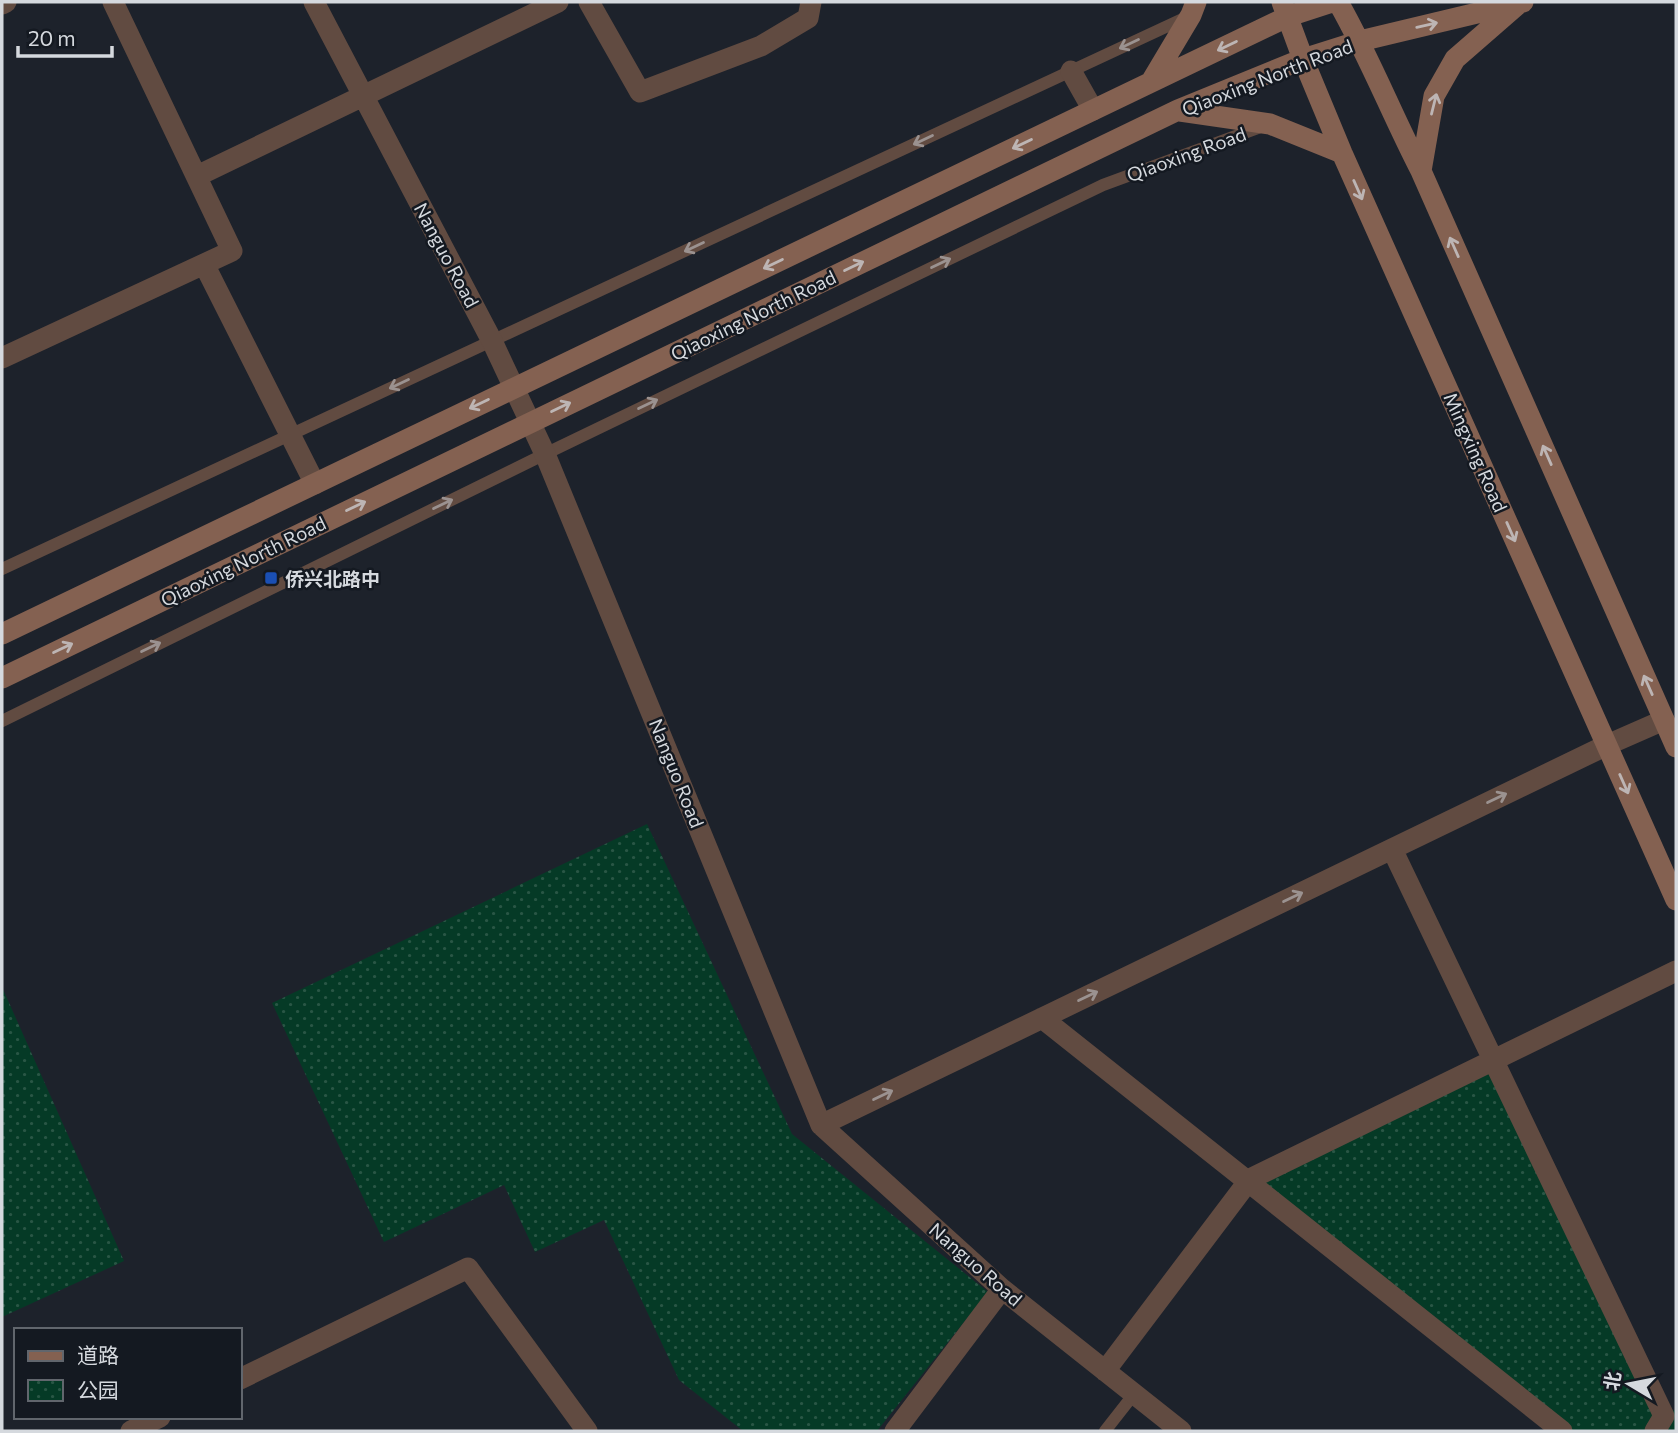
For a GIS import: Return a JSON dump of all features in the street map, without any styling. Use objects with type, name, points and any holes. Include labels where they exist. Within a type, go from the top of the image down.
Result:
[{"type":"main road","name":"Qiaoxing North Road","points":[[2,634],[1093,110],[1285,9],[1332,2]]},
{"type":"main road","points":[[1338,2],[1360,41],[1421,171],[1670,717],[1676,747]]},
{"type":"main road","name":"Qiaoxing North Road","points":[[2,678],[1178,110],[1303,59],[1360,41],[1521,2]]},
{"type":"main road","points":[[1421,171],[1434,96],[1455,59],[1521,2]]},
{"type":"main road","points":[[1150,82],[1193,9]]},
{"type":"main road","name":"Mingxing Road","points":[[1285,9],[1342,153],[1676,900]]},
{"type":"main road","points":[[1178,110],[1270,124],[1342,153]]},
{"type":"street","points":[[2,358],[232,251],[113,2]]},
{"type":"street","name":"Nanguo Road","points":[[314,2],[492,341],[545,454],[821,1125],[1002,1289],[1181,1431]]},
{"type":"street","points":[[197,176],[558,2]]},
{"type":"street","points":[[589,2],[640,92],[761,46],[808,18],[811,2]]},
{"type":"street","points":[[1071,71],[1093,110]]},
{"type":"street","points":[[205,264],[315,484]]},
{"type":"street","points":[[821,1125],[1670,717]]},
{"type":"street","points":[[1392,849],[1664,1416],[1656,1431]]},
{"type":"street","points":[[1105,1371],[1250,1178],[1676,971]]},
{"type":"street","points":[[1042,1018],[1562,1431]]},
{"type":"street","points":[[242,1378],[468,1268],[587,1431]]},
{"type":"street","points":[[895,1431],[1002,1289]]},
{"type":"street","points":[[131,1431],[156,1419]]},
{"type":"lane","points":[[2,569],[1071,71],[1193,9]]},
{"type":"lane","name":"Qiaoxing Road","points":[[1103,185],[1270,124]]},
{"type":"lane","name":"Qiaoxing North Road","points":[[2,721],[545,454],[1103,185]]},
{"type":"lane","points":[[1105,1431],[1134,1394]]},
{"type":"green space","points":[[647,824],[792,1134],[988,1292],[877,1431],[743,1431],[679,1380],[604,1220],[535,1252],[504,1185],[384,1242],[272,1003]]},
{"type":"green space","points":[[2,987],[124,1261],[2,1317]]},
{"type":"green space","points":[[1492,1060],[1664,1416],[1676,1409],[1676,1431],[1563,1431],[1250,1179]]},
{"type":"place","name":"侨兴北路中","points":[[271,578]]}]
